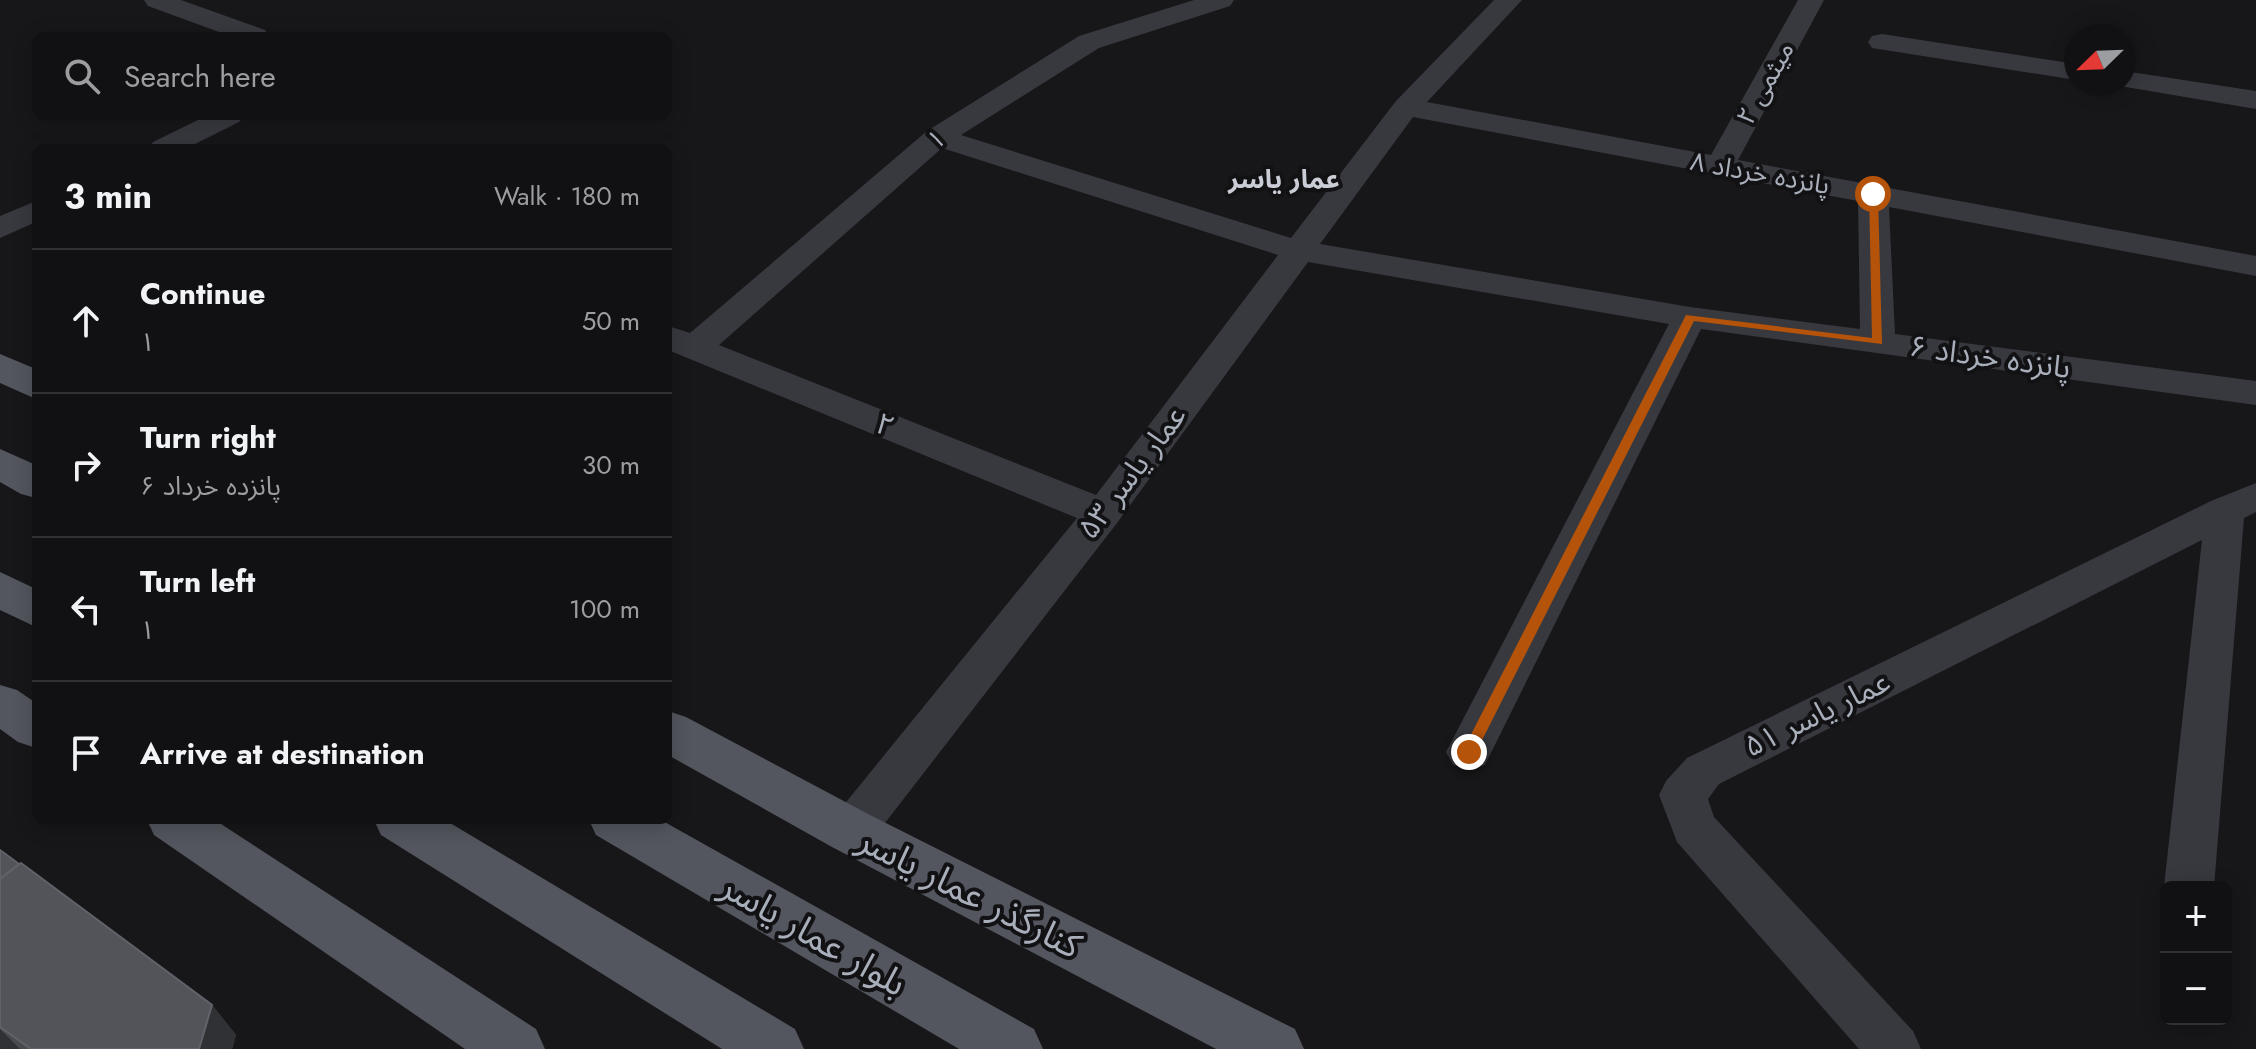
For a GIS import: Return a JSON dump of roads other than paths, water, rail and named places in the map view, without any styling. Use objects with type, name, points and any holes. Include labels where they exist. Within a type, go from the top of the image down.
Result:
[{"type":"main road","points":[[0,366],[32,384]]},
{"type":"main road","points":[[0,463],[32,482]]},
{"type":"main road","points":[[0,704],[32,725]]},
{"type":"main road","name":"کنارگذر عمار یاسر","points":[[672,733],[851,831],[1274,1049]]},
{"type":"main road","points":[[179,824],[515,1049]]},
{"type":"main road","points":[[407,824],[774,1049]]},
{"type":"main road","name":"بلوار عمار یاسر","points":[[622,824],[1013,1049]]},
{"type":"street","points":[[157,0],[244,32]]},
{"type":"street","name":"۱","points":[[681,342],[937,137],[1089,42],[1221,0]]},
{"type":"street","name":"عمار یاسر ۵۳","points":[[851,831],[1103,513],[1406,107],[1509,0]]},
{"type":"street","name":"میثمی ۲","points":[[1720,166],[1811,0]]},
{"type":"street","points":[[1882,42],[2064,70]]},
{"type":"street","points":[[2136,81],[2256,100]]},
{"type":"street","name":"پانزده خرداد ۸","points":[[1406,107],[2256,266]]},
{"type":"street","points":[[172,144],[221,120]]},
{"type":"street","name":"پانزده خرداد ۶","points":[[937,137],[1297,250],[1690,317],[2256,393]]},
{"type":"street","points":[[1873,194],[1878,342]]},
{"type":"street","points":[[0,228],[32,212]]},
{"type":"street","points":[[1469,752],[1690,317]]},
{"type":"street","name":"۲","points":[[681,342],[1103,513]]},
{"type":"street","points":[[2190,881],[2240,504]]},
{"type":"street","name":"عمار یاسر ۵۱","points":[[1894,1049],[1694,828],[1683,795],[1703,771],[2240,504]]},
{"type":"district","name":"عمار یاسر","points":[[1284,179]]}]
